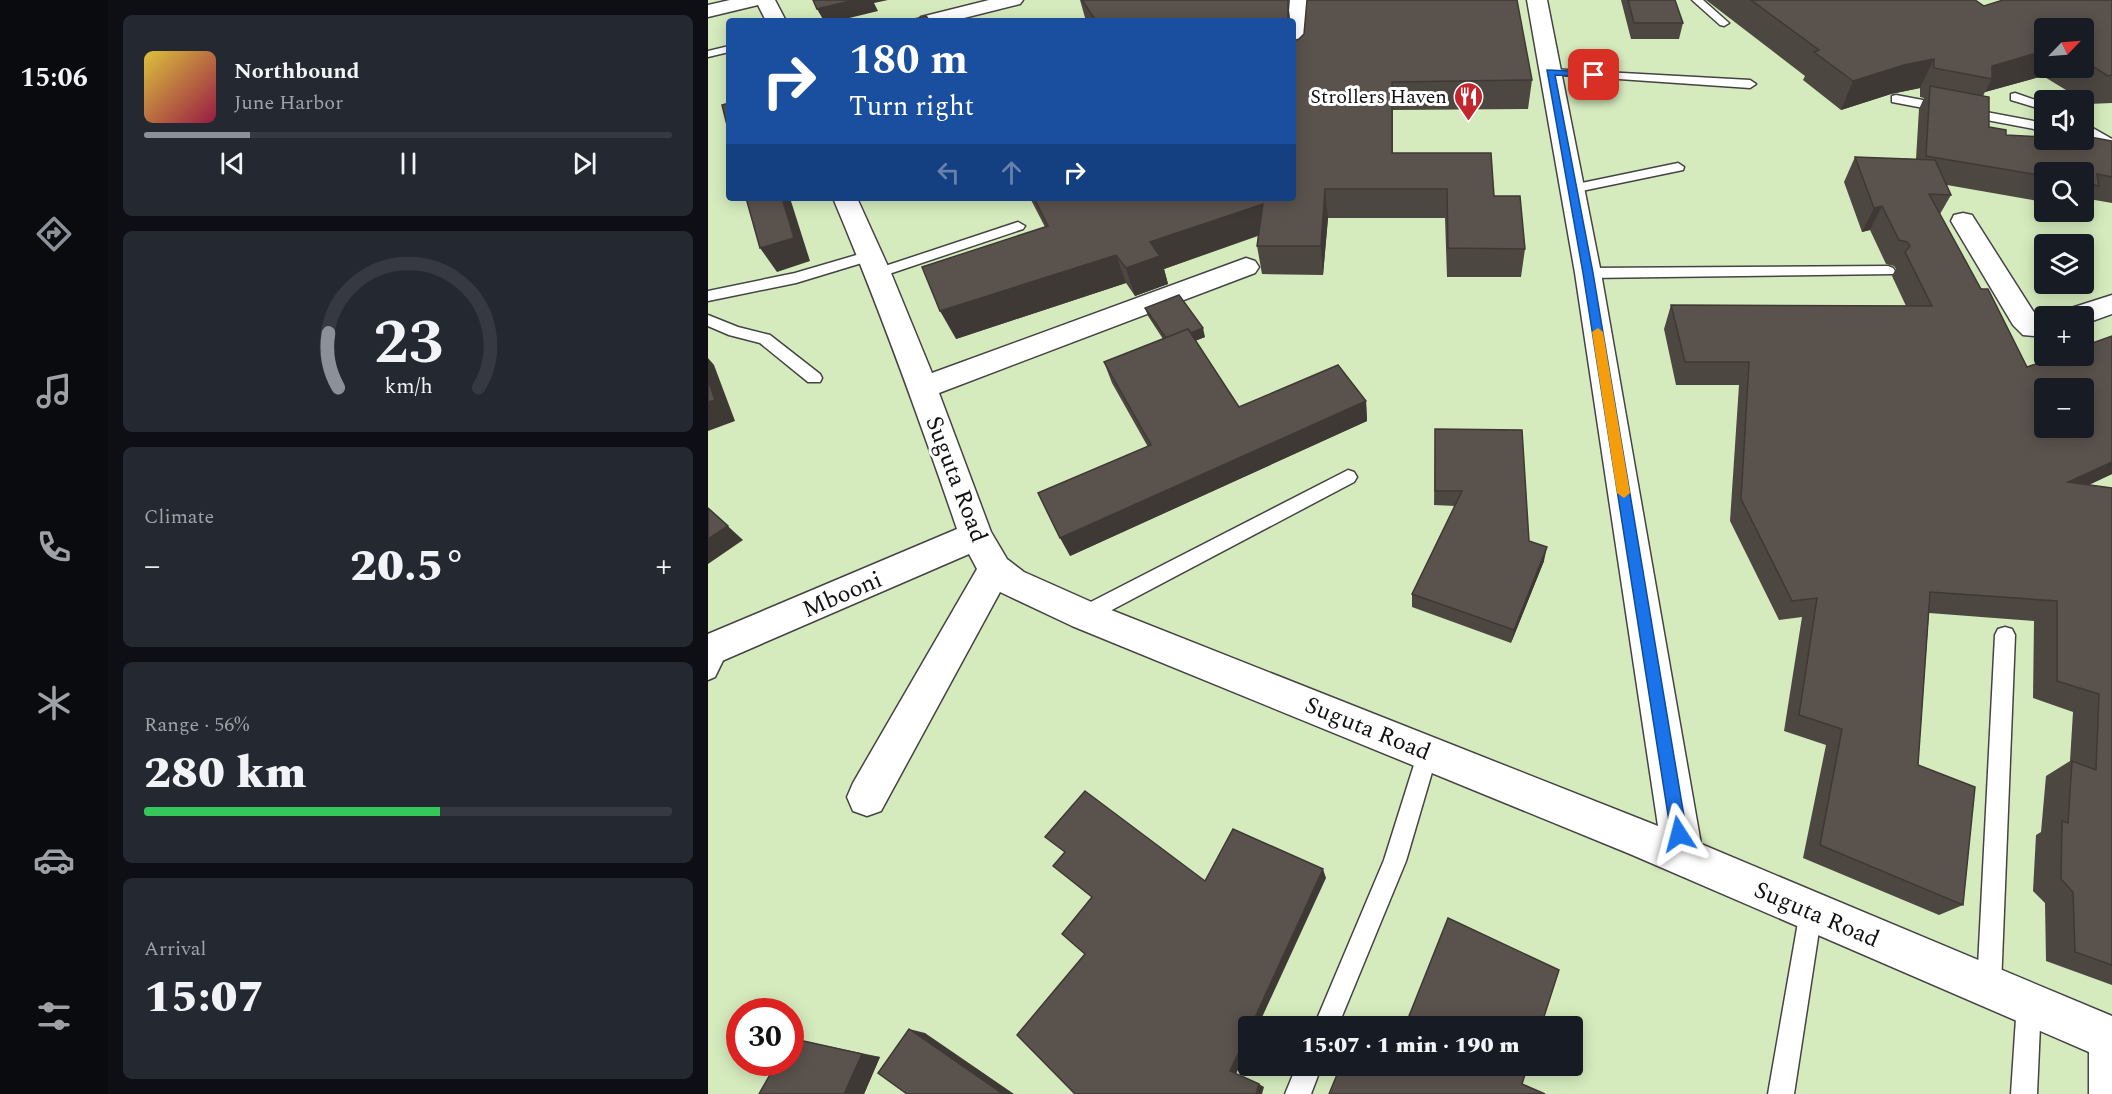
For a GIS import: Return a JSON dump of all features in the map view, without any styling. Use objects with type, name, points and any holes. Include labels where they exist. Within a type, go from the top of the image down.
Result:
[{"type":"street","points":[[708,11],[755,0]]},
{"type":"street","points":[[765,0],[774,18]]},
{"type":"street","points":[[960,17],[1013,0]]},
{"type":"street","points":[[1296,35],[1300,0]]},
{"type":"street","points":[[1537,0],[1588,273],[1683,857]]},
{"type":"street","name":"Suguta Road","points":[[846,201],[923,388],[976,536],[995,569],[1012,582],[1084,615],[1428,752],[1683,857],[2106,1037]]},
{"type":"street","points":[[1964,221],[2023,318],[2034,328]]},
{"type":"street","points":[[923,388],[1246,267]]},
{"type":"street","points":[[2094,310],[2112,304]]},
{"type":"street","name":"Mbooni","points":[[712,656],[976,536]]},
{"type":"street","points":[[867,797],[995,569]]},
{"type":"lane","points":[[1697,0],[1724,23]]},
{"type":"lane","points":[[708,54],[726,50]]},
{"type":"lane","points":[[1550,72],[1750,84]]},
{"type":"lane","points":[[2015,97],[2034,104]]},
{"type":"lane","points":[[1896,99],[2034,125]]},
{"type":"lane","points":[[2094,133],[2108,141]]},
{"type":"lane","points":[[1572,189],[1678,167]]},
{"type":"lane","points":[[708,296],[874,265],[1018,226]]},
{"type":"lane","points":[[1588,273],[1888,272]]},
{"type":"lane","points":[[708,320],[734,331],[765,339],[814,378]]},
{"type":"lane","points":[[1084,615],[1348,477]]},
{"type":"lane","points":[[1989,986],[2005,635]]},
{"type":"lane","points":[[1330,1016],[1395,861],[1428,752]]},
{"type":"lane","points":[[1781,1094],[1811,911]]},
{"type":"lane","points":[[2024,1094],[2029,1003]]},
{"type":"lane","points":[[2102,1094],[2106,1037]]},
{"type":"lane","points":[[1298,1094],[1305,1076]]},
{"type":"green space","points":[[708,0],[2112,0],[2112,1094],[708,1094]]},
{"type":"building","points":[[813,0],[854,0],[817,9]]},
{"type":"building","points":[[1082,0],[1288,0],[1288,18],[1094,18]]},
{"type":"building","points":[[1307,0],[1517,0],[1532,80],[1392,82],[1392,153],[1491,153],[1494,196],[1520,196],[1525,249],[1448,248],[1447,189],[1325,189],[1321,246],[1257,246],[1263,204],[1150,242],[1160,256],[1126,268],[1116,255],[940,311],[922,267],[1048,226],[1036,201],[1296,201],[1296,40],[1304,34]]},
{"type":"building","points":[[1628,0],[1675,0],[1683,23],[1634,23]]},
{"type":"building","points":[[1751,0],[1975,0],[1984,6],[2003,0],[2112,0],[2112,75],[2108,76],[2094,67],[2094,18],[2034,18],[2034,54],[1992,66],[1992,79],[1934,68],[1934,59],[1904,65],[1853,81],[1814,52],[1819,50]]},
{"type":"building","points":[[1930,86],[1989,97],[1989,127],[2006,130],[2006,135],[2034,136],[2034,150],[2094,150],[2094,138],[2112,141],[2112,177],[2097,174],[2099,186],[2094,185],[2094,162],[2034,162],[2034,174],[1926,156]]},
{"type":"building","points":[[726,104],[726,121],[722,105]]},
{"type":"building","points":[[1855,157],[1935,160],[1951,195],[1929,194],[1981,289],[1988,289],[2027,367],[2034,365],[2094,366],[2094,342],[2112,336],[2112,462],[2068,482],[2112,488],[2112,965],[2075,952],[2073,892],[2061,879],[2062,821],[2068,823],[2072,761],[2096,770],[2099,694],[2057,681],[2057,601],[1930,592],[1918,765],[1975,787],[1963,905],[1820,845],[1842,729],[1799,715],[1817,598],[1792,601],[1741,499],[1749,362],[1685,362],[1671,305],[1932,306],[1905,252],[1910,246],[1907,242],[1899,240],[1882,206],[1874,208]]},
{"type":"building","points":[[747,201],[783,201],[794,238],[760,248]]},
{"type":"building","points":[[1179,295],[1203,328],[1191,333],[1188,329],[1166,338],[1145,308]]},
{"type":"building","points":[[1188,329],[1239,407],[1338,365],[1366,401],[1060,538],[1038,493],[1151,445],[1104,362]]},
{"type":"building","points":[[708,380],[715,400],[708,402]]},
{"type":"building","points":[[1435,429],[1522,430],[1529,541],[1547,547],[1514,630],[1412,594],[1462,491],[1435,491]]},
{"type":"building","points":[[708,508],[728,526],[708,539]]},
{"type":"building","points":[[1085,791],[1205,881],[1233,829],[1323,869],[1256,1016],[1238,1016],[1238,1054],[1230,1071],[1259,1084],[1256,1094],[1075,1094],[1017,1035],[1085,954],[1062,934],[1092,897],[1053,866],[1065,852],[1045,837]]},
{"type":"building","points":[[1448,918],[1559,970],[1544,1016],[1409,1016]]},
{"type":"building","points":[[909,1029],[1003,1094],[907,1094],[878,1073]]},
{"type":"building","points":[[804,1041],[862,1054],[844,1094],[759,1094],[769,1076],[804,1076]]},
{"type":"building","points":[[1336,1076],[1525,1076],[1522,1084],[1545,1094],[1329,1094]]},
{"type":"slow traffic","points":[[1598,332],[1624,493]]},
{"type":"place","name":"Strollers Haven","points":[[1468,122]]},
{"type":"route","points":[[1594,75],[1550,72],[1588,273],[1679,834]]}]
